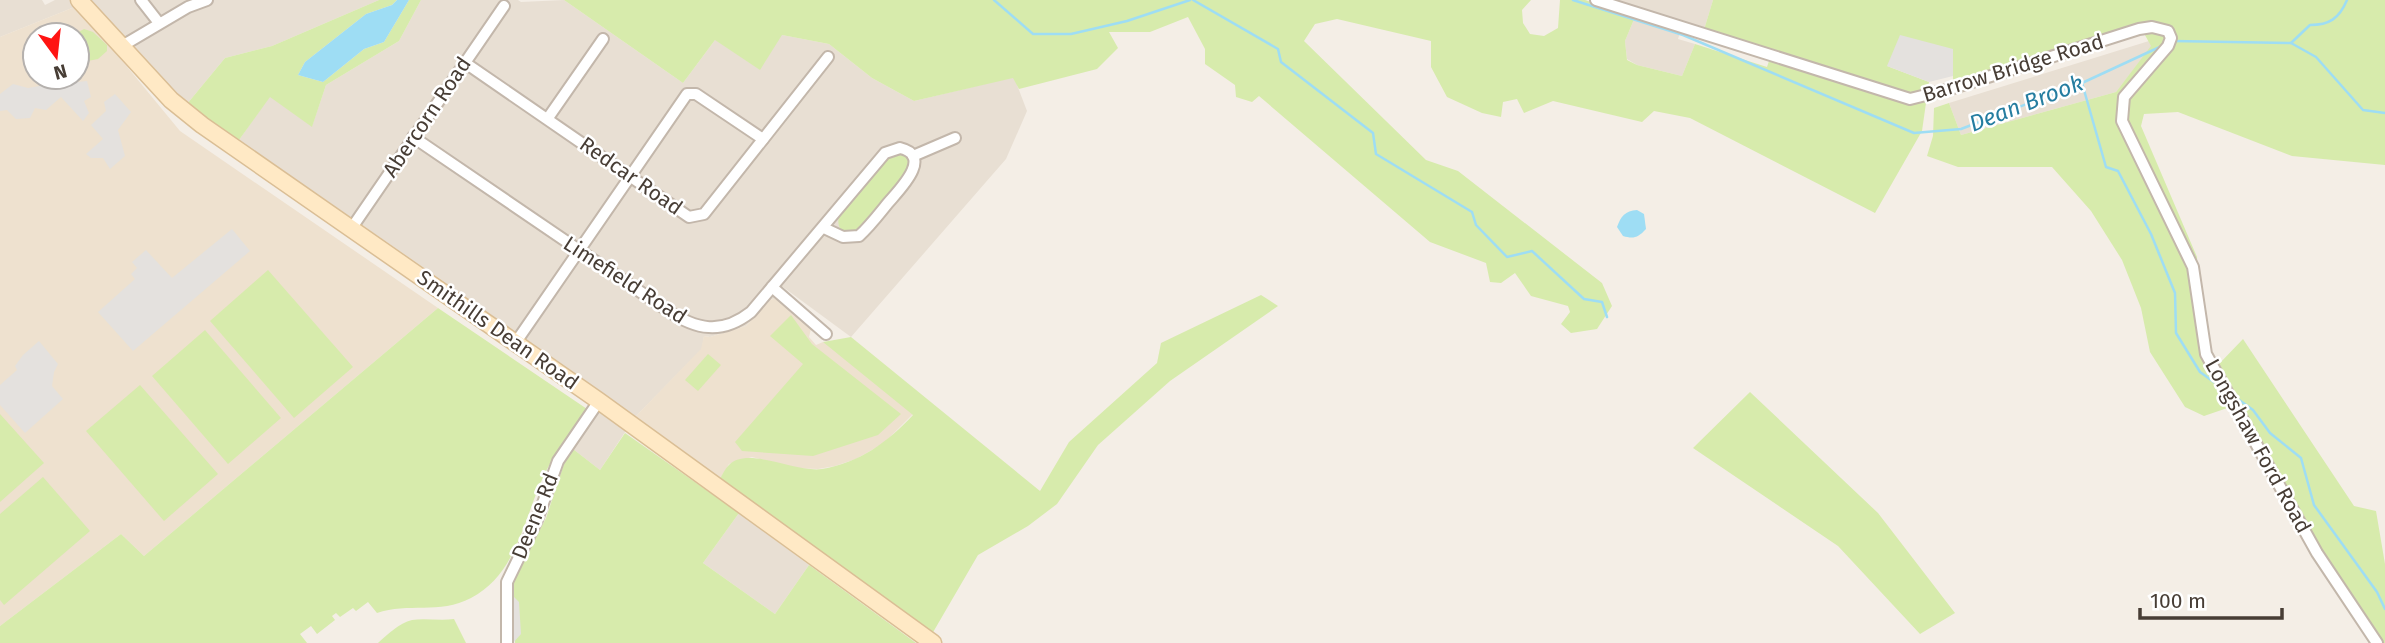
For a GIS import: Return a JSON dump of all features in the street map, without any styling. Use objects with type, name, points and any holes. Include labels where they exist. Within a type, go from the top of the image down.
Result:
[{"type":"street","name":"Smithills Dean Road","points":[[79,0],[171,100],[202,125],[516,342],[933,643]]},
{"type":"street","points":[[141,0],[159,23]]},
{"type":"street","points":[[122,46],[188,7],[207,0]]},
{"type":"street","name":"Barrow Bridge Road","points":[[1596,0],[1910,99],[1941,92],[2139,29],[2152,27],[2168,31],[2171,38],[2168,46],[2124,97],[2122,121]]},
{"type":"street","name":"Abercorn Road","points":[[351,229],[504,6]]},
{"type":"street","points":[[548,118],[603,39]]},
{"type":"street","name":"Redcar Road","points":[[464,62],[689,217],[704,214],[828,57]]},
{"type":"street","points":[[516,342],[687,94],[696,94],[763,139]]},
{"type":"street","name":"Longshaw Ford Road","points":[[2122,121],[2193,267],[2206,354],[2317,553],[2377,643]]},
{"type":"street","name":"Limefield Road","points":[[413,137],[678,317],[693,325],[724,326],[739,321],[751,312],[885,153],[900,148],[906,149],[913,156],[955,139]]},
{"type":"street","points":[[824,228],[843,237],[859,236],[910,177],[913,171],[913,156]]},
{"type":"street","points":[[772,288],[826,334]]},
{"type":"street","name":"Deene Rd","points":[[507,643],[507,582],[537,520],[558,461],[599,401]]},
{"type":"shaded area","points":[[0,0],[42,0],[45,5],[55,0],[72,0],[77,6],[40,21],[21,21],[21,29],[0,37]]},
{"type":"shaded area","points":[[90,0],[379,0],[272,46],[225,58],[187,104],[165,85]]},
{"type":"shaded area","points":[[421,0],[564,0],[683,83],[715,40],[782,35],[829,44],[872,78],[914,101],[1014,77],[1027,111],[1006,159],[851,337],[783,287],[766,287],[776,298],[770,300],[746,326],[710,337],[704,336],[702,349],[635,417],[600,470],[573,449],[608,400],[439,278],[239,140],[270,96],[312,126],[326,85],[399,41]]},
{"type":"shaded area","points":[[1605,0],[1713,0],[1703,33]]},
{"type":"shaded area","points":[[77,6],[89,21],[40,21]]},
{"type":"shaded area","points":[[1635,17],[1680,32],[1678,39],[1695,44],[1682,76],[1637,65],[1627,59],[1625,41]]},
{"type":"shaded area","points":[[91,23],[180,131],[438,308],[144,556],[121,534],[0,626],[0,37],[21,29],[21,91],[91,91]]},
{"type":"shaded area","points":[[1900,35],[1953,49],[1953,76],[1929,82],[1887,66]]},
{"type":"shaded area","points":[[2149,41],[2152,46],[2116,92],[1961,135],[1949,103]]},
{"type":"shaded area","points":[[13,84],[21,86],[21,91],[90,91],[91,97],[84,101],[89,113],[83,121],[61,97],[46,110],[35,108],[30,118],[16,119],[7,110],[0,111],[0,94]]},
{"type":"shaded area","points":[[115,94],[131,112],[118,130],[125,156],[110,169],[103,158],[91,158],[86,154],[103,139],[91,125],[106,111],[104,102]]},
{"type":"shaded area","points":[[232,229],[250,251],[133,351],[98,312],[135,279],[131,274],[137,268],[132,262],[146,250],[172,278]]},
{"type":"shaded area","points":[[776,298],[811,329],[809,337],[816,345],[823,342],[832,346],[913,414],[884,443],[856,459],[818,469],[795,468],[752,457],[729,464],[720,479],[635,417],[701,349],[704,336],[710,337],[746,326],[770,300]]},
{"type":"shaded area","points":[[39,341],[58,364],[52,386],[63,399],[25,433],[0,405],[0,385],[17,370],[15,366],[23,355]]},
{"type":"shaded area","points":[[739,513],[809,565],[775,614],[703,563]]},
{"type":"shaded area","points":[[507,590],[519,602],[521,634],[513,643],[506,643]]},
{"type":"green space","points":[[379,0],[397,0],[392,5],[366,14],[305,62],[298,75],[323,82],[364,49],[384,42],[409,0],[421,0],[399,41],[326,85],[312,127],[270,97],[239,140],[187,104],[225,58],[272,46]]},
{"type":"green space","points":[[564,0],[1531,0],[1522,10],[1523,23],[1530,34],[1544,36],[1558,28],[1560,0],[1585,0],[1635,17],[1625,41],[1627,60],[1682,76],[1695,44],[1767,67],[1773,49],[1703,33],[1713,0],[2385,0],[2385,165],[2292,156],[2178,112],[2144,114],[2141,126],[2197,257],[2200,347],[2219,364],[2243,339],[2354,506],[2376,511],[2385,564],[2385,643],[2382,643],[2320,548],[2239,404],[2204,416],[2185,407],[2150,352],[2141,308],[2122,260],[2091,211],[2052,167],[1958,167],[1927,156],[1933,136],[1934,108],[1949,103],[1961,135],[2116,92],[2151,46],[2140,26],[1953,81],[1953,76],[1887,66],[1929,82],[1922,131],[1875,213],[1690,118],[1654,111],[1642,122],[1553,101],[1524,113],[1517,99],[1503,102],[1501,117],[1482,113],[1447,97],[1431,67],[1431,41],[1337,19],[1315,24],[1304,41],[1426,160],[1458,171],[1602,283],[1612,306],[1597,329],[1571,333],[1561,324],[1570,312],[1568,306],[1531,296],[1515,273],[1501,283],[1490,282],[1486,263],[1430,242],[1259,96],[1252,102],[1236,97],[1235,85],[1205,64],[1205,49],[1188,17],[1150,32],[1109,32],[1118,48],[1097,69],[1019,89],[1013,78],[914,101],[872,78],[829,44],[782,35],[760,70],[715,40],[683,83]]},
{"type":"green space","points":[[91,31],[107,45],[107,51],[98,59],[91,60]]},
{"type":"green space","points":[[897,152],[907,159],[908,172],[858,231],[843,232],[838,224],[840,214],[889,157]]},
{"type":"green space","points":[[268,270],[353,367],[294,418],[210,321]]},
{"type":"green space","points":[[1261,295],[1278,306],[1170,381],[1098,445],[1057,504],[1028,526],[978,555],[932,634],[720,479],[728,466],[736,460],[747,458],[811,469],[836,466],[872,450],[913,415],[823,342],[851,337],[1040,491],[1069,442],[1157,363],[1161,343]]},
{"type":"green space","points":[[438,308],[587,409],[551,462],[512,555],[488,586],[471,598],[447,606],[400,608],[377,613],[368,602],[356,611],[353,608],[340,617],[336,613],[332,616],[335,620],[317,634],[311,626],[300,634],[307,643],[0,643],[0,626],[121,534],[144,556]]},
{"type":"green space","points":[[791,315],[812,344],[901,414],[878,435],[813,456],[742,451],[735,442],[803,364],[770,336]]},
{"type":"green space","points":[[205,330],[281,418],[228,464],[152,376]]},
{"type":"green space","points":[[708,354],[721,365],[698,391],[685,380]]},
{"type":"green space","points":[[140,385],[218,474],[164,521],[86,431]]},
{"type":"green space","points":[[1750,392],[1878,513],[1955,613],[1920,634],[1838,546],[1693,448]]},
{"type":"green space","points":[[0,414],[44,463],[0,502]]},
{"type":"green space","points":[[625,433],[739,513],[703,563],[775,614],[809,565],[916,643],[515,643],[513,581],[546,518],[564,464],[573,449],[600,470]]},
{"type":"green space","points":[[43,477],[90,531],[4,605],[0,600],[0,514]]},
{"type":"green space","points":[[417,619],[454,619],[466,643],[378,643],[407,622]]},
{"type":"water","points":[[397,0],[409,0],[384,42],[364,49],[323,82],[298,75],[305,62],[366,14],[392,5]]},
{"type":"water","points":[[1637,210],[1644,214],[1646,229],[1635,237],[1623,236],[1617,227],[1620,220],[1626,213]]},
{"type":"waterway","name":"Dean Brook","points":[[994,0],[1033,34],[1071,34],[1127,21],[1190,0]]},
{"type":"waterway","points":[[1193,0],[1278,49],[1281,62],[1373,133],[1376,154],[1472,212],[1476,225],[1507,257],[1532,251],[1584,299],[1602,302],[1607,317]]},
{"type":"waterway","name":"Dean Brook","points":[[1573,0],[1683,35],[1914,133],[1961,129],[2082,83],[2164,45]]},
{"type":"waterway","points":[[2291,43],[2310,25],[2333,20],[2347,0]]},
{"type":"waterway","name":"Dean Brook","points":[[2173,41],[2291,43],[2316,57],[2363,110],[2385,113]]},
{"type":"waterway","points":[[2082,83],[2106,167],[2118,171],[2151,234],[2175,293],[2176,333],[2200,372],[2218,385]]},
{"type":"waterway","points":[[2235,397],[2253,410],[2270,433],[2301,458],[2314,505],[2377,592],[2385,609]]}]
